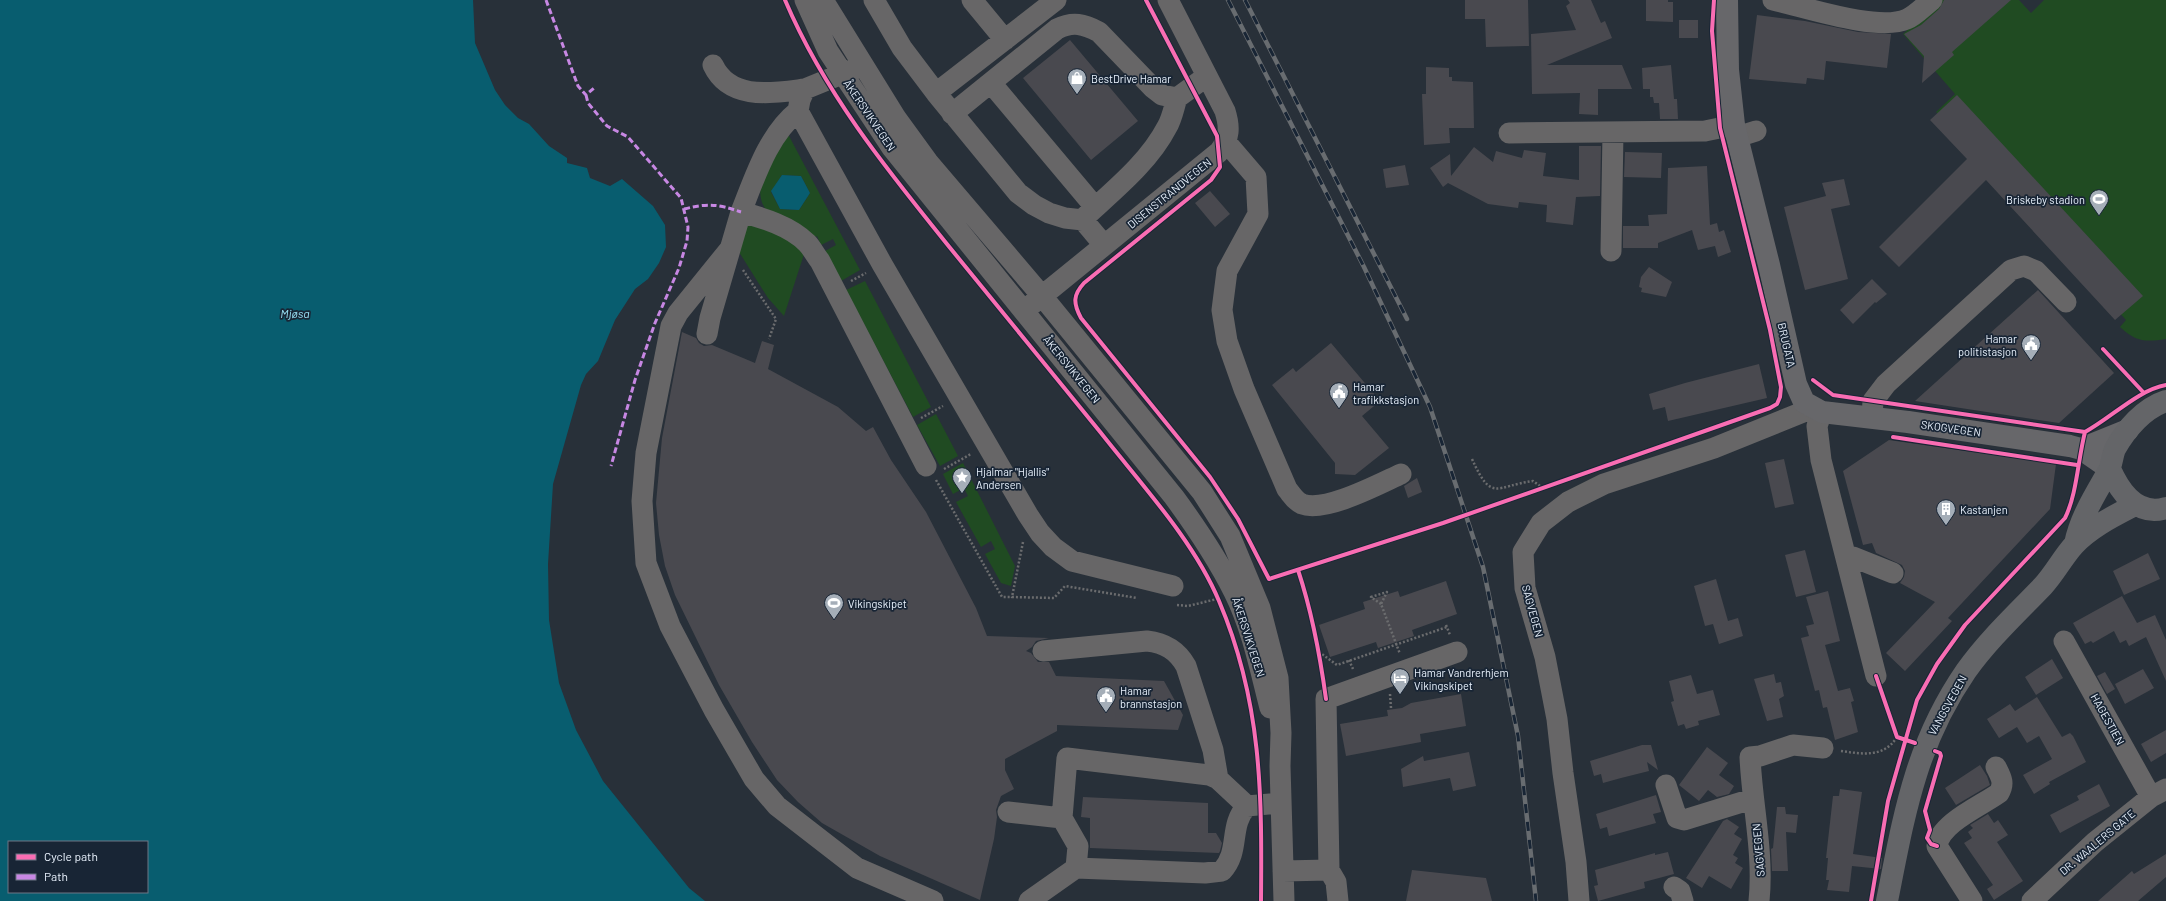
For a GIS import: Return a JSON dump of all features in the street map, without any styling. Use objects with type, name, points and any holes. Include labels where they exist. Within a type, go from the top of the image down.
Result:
[{"type":"highway","name":"VANGSVEGEN","points":[[2075,544],[2078,528],[2110,469],[2115,450],[2128,430],[2144,413],[2166,401]]},
{"type":"highway","points":[[2110,469],[2117,485],[2135,505],[2146,509],[2166,508]]},
{"type":"highway","name":"VANGSVEGEN","points":[[1887,901],[1913,781],[1938,719],[1967,670],[1999,632],[2045,584],[2075,544],[2107,520],[2135,505]]},
{"type":"main road","name":"BRUGATA","points":[[1727,0],[1728,70],[1769,265],[1796,384],[1804,402],[1817,410]]},
{"type":"main road","name":"SKOGVEGEN","points":[[1817,410],[2081,449],[2110,469]]},
{"type":"main road","points":[[2081,449],[2128,430]]},
{"type":"street","name":"ÅKERSVIKVEGEN","points":[[805,0],[828,51],[892,148],[920,184],[1025,310],[1174,497],[1210,548],[1228,580],[1245,617],[1271,714],[1280,766]]},
{"type":"street","name":"ÅKERSVIKVEGEN","points":[[822,0],[896,118],[928,162],[1042,296],[1202,492],[1230,536],[1260,608],[1274,656],[1280,705],[1280,766],[1284,901]]},
{"type":"street","points":[[874,0],[902,48],[952,114],[1018,194],[1049,213],[1065,218],[1089,214],[1140,163],[1154,146],[1167,127],[1177,98],[1207,76]]},
{"type":"street","points":[[972,0],[1004,40]]},
{"type":"street","points":[[936,93],[1056,0]]},
{"type":"street","points":[[1168,0],[1207,76],[1228,122],[1226,142],[1256,177],[1258,214],[1227,271],[1222,310],[1226,341],[1244,390],[1287,489],[1294,498],[1302,503],[1310,506],[1327,505],[1401,474]]},
{"type":"street","points":[[1773,0],[1869,21],[1896,22],[1907,19],[1932,0]]},
{"type":"street","points":[[952,114],[1057,29],[1067,24],[1088,26],[1099,32],[1162,95],[1177,98]]},
{"type":"street","points":[[713,65],[718,76],[731,86],[761,94],[805,89],[843,75],[862,65]]},
{"type":"street","points":[[991,83],[1089,214],[1104,245]]},
{"type":"street","points":[[805,89],[800,100],[798,111],[882,264],[1028,515],[1040,533],[1053,547],[1072,560],[1173,586]]},
{"type":"street","points":[[707,334],[710,318],[741,212],[770,146],[787,120],[798,111]]},
{"type":"street","points":[[1509,133],[1742,131]]},
{"type":"street","points":[[1611,251],[1613,132]]},
{"type":"street","name":"DISENSTRANDVEGEN","points":[[1025,310],[1219,152],[1226,142]]},
{"type":"street","points":[[741,212],[775,224],[796,234],[807,243],[820,261],[929,471]]},
{"type":"street","points":[[729,250],[678,313],[671,326],[646,453],[642,501],[646,563],[670,626],[714,710],[754,779],[777,806],[857,868],[933,901]]},
{"type":"street","points":[[1872,417],[1873,401],[1886,384],[2011,270],[2024,266],[2036,271],[2066,302]]},
{"type":"street","points":[[1817,410],[1821,460],[1850,557],[1876,676]]},
{"type":"street","name":"SAGVEGEN","points":[[1579,901],[1576,862],[1562,773],[1557,718],[1545,657],[1525,588],[1523,552],[1541,523],[1568,502],[1604,484],[1714,448],[1817,410]]},
{"type":"street","points":[[1850,557],[1875,552]]},
{"type":"street","points":[[1850,557],[1893,573]]},
{"type":"street","points":[[1043,651],[1147,641],[1161,643],[1171,648],[1180,656],[1186,666],[1213,750],[1218,779]]},
{"type":"street","name":"HAGESTIEN","points":[[2064,641],[2159,793]]},
{"type":"street","points":[[1338,901],[1336,882],[1329,870],[1326,699],[1398,672],[1454,644]]},
{"type":"street","name":"SAGVEGEN","points":[[1759,901],[1762,879],[1752,799],[1750,756],[1760,756],[1793,745],[1823,748]]},
{"type":"street","points":[[1076,868],[1078,846],[1062,818],[1067,758],[1186,771],[1218,779],[1247,806],[1281,803]]},
{"type":"street","points":[[1972,901],[1937,846],[1938,838],[1945,828],[1999,793],[2003,786],[1996,767]]},
{"type":"street","points":[[1666,785],[1677,818],[1684,820],[1752,799]]},
{"type":"street","name":"DR. WAALERS GATE","points":[[2032,901],[2095,842],[2159,793]]},
{"type":"street","points":[[1029,901],[1076,868],[1205,873],[1222,871],[1229,863],[1234,851],[1237,820],[1247,806]]},
{"type":"street","points":[[1008,812],[1062,818]]},
{"type":"street","points":[[1283,871],[1329,870]]},
{"type":"path","points":[[729,250],[776,320],[769,339]]},
{"type":"path","points":[[834,290],[882,264]]},
{"type":"path","points":[[906,427],[959,396]]},
{"type":"path","points":[[987,445],[929,471],[1002,597],[1012,597]]},
{"type":"path","points":[[1472,459],[1481,480],[1492,488],[1503,489],[1533,482],[1543,488]]},
{"type":"path","points":[[1535,490],[1548,486]]},
{"type":"path","points":[[1381,604],[1387,592],[1371,597],[1381,604],[1402,663],[1390,689],[1391,708]]},
{"type":"path","points":[[1215,593],[1221,605]]},
{"type":"path","points":[[1319,652],[1337,665],[1447,626],[1454,644]]},
{"type":"path","points":[[1318,646],[1320,659]]},
{"type":"path","points":[[1349,660],[1353,669]]},
{"type":"path","points":[[1895,730],[1897,737]]},
{"type":"path","points":[[1897,737],[1904,740]]},
{"type":"path","points":[[1823,748],[1873,754],[1886,750],[1897,737]]},
{"type":"green space","name":"Briskeby stadion","points":[[1942,0],[2019,0],[2031,13],[2044,0],[2166,0],[2166,339],[2141,340],[2131,336],[2120,327],[2126,320],[1936,112],[1955,94],[1903,34]]},
{"type":"green space","points":[[786,136],[789,136],[860,270],[841,281],[825,251],[836,245],[833,239],[821,245],[817,236],[815,237],[766,210],[761,201],[760,191],[765,172]],"holes":[[[782,175],[801,176],[810,193],[799,210],[780,209],[771,192]]]},
{"type":"green space","points":[[746,221],[760,223],[805,251],[784,316],[768,298],[739,252]]},
{"type":"green space","points":[[865,281],[931,407],[913,417],[846,290]]},
{"type":"green space","points":[[936,414],[958,456],[940,466],[917,425]]},
{"type":"green space","points":[[963,463],[1015,566],[1011,586],[1001,583],[985,554],[995,549],[991,541],[981,547],[956,502],[968,496],[964,488],[953,494],[943,474]]},
{"type":"water","name":"Mjøsa","points":[[0,0],[473,0],[475,43],[495,90],[505,105],[518,118],[529,124],[549,146],[567,158],[567,163],[587,168],[590,178],[610,186],[622,179],[653,206],[665,225],[666,247],[659,263],[648,279],[635,289],[615,320],[598,361],[586,374],[581,385],[553,484],[548,564],[549,620],[559,683],[576,730],[603,781],[689,888],[705,901],[0,901]]},
{"type":"water","points":[[782,175],[801,176],[810,193],[799,210],[780,209],[771,191]]},
{"type":"building","points":[[1465,0],[1528,0],[1529,46],[1486,47],[1485,19],[1465,19]]},
{"type":"building","points":[[1568,0],[1591,0],[1601,23],[1605,21],[1612,38],[1547,65],[1622,65],[1632,89],[1598,89],[1598,115],[1579,114],[1580,93],[1532,94],[1531,34],[1576,30],[1566,6],[1570,3]]},
{"type":"building","points":[[1646,0],[1668,0],[1668,2],[1673,2],[1673,22],[1646,21]]},
{"type":"building","points":[[1944,0],[2011,0],[1952,52],[1954,55],[1922,83],[1924,56],[1904,34],[1921,25],[1939,9]]},
{"type":"building","points":[[1757,15],[1805,21],[1858,32],[1891,34],[1887,68],[1826,61],[1824,80],[1807,78],[1806,84],[1749,79]]},
{"type":"building","points":[[1679,20],[1698,20],[1698,38],[1679,38]]},
{"type":"building","points":[[1070,40],[1138,121],[1091,160],[1023,78]]},
{"type":"building","points":[[1671,65],[1674,99],[1677,99],[1678,119],[1660,119],[1659,103],[1654,103],[1653,97],[1650,97],[1650,89],[1643,89],[1642,68]]},
{"type":"building","points":[[1426,67],[1449,68],[1449,77],[1452,77],[1452,81],[1473,82],[1474,128],[1449,128],[1450,143],[1424,145],[1422,94],[1426,94]]},
{"type":"building","points":[[1957,95],[2143,296],[2115,320],[1986,180],[1899,267],[1879,247],[1967,159],[1930,120]]},
{"type":"building","points":[[1579,146],[1601,146],[1600,196],[1576,197],[1573,225],[1546,222],[1547,205],[1519,202],[1518,208],[1488,204],[1448,183],[1443,187],[1430,168],[1450,154],[1451,176],[1474,147],[1493,162],[1496,151],[1522,158],[1524,150],[1546,153],[1543,176],[1579,180]]},
{"type":"building","points":[[1625,152],[1662,153],[1661,178],[1624,177]]},
{"type":"building","points":[[1405,165],[1409,185],[1386,188],[1383,169]]},
{"type":"building","points":[[1707,166],[1710,225],[1717,223],[1719,232],[1724,230],[1731,252],[1718,257],[1715,246],[1698,250],[1692,230],[1658,243],[1658,248],[1623,248],[1623,226],[1649,226],[1648,215],[1667,214],[1668,168]]},
{"type":"building","points":[[1844,179],[1850,205],[1831,209],[1848,279],[1805,290],[1784,207],[1826,196],[1822,183]]},
{"type":"building","points":[[1210,191],[1230,214],[1215,227],[1195,203]]},
{"type":"building","points":[[1649,267],[1672,282],[1666,297],[1641,292],[1642,288],[1639,287],[1641,277]]},
{"type":"building","points":[[1872,279],[1887,294],[1876,303],[1875,302],[1853,324],[1840,310]]},
{"type":"building","name":"Hamar politistasjon","points":[[2038,290],[2114,373],[2059,423],[1915,401]]},
{"type":"building","name":"Vikingskipet","points":[[682,332],[696,338],[699,343],[704,346],[712,345],[755,363],[762,341],[774,345],[768,369],[838,407],[866,431],[873,427],[891,460],[926,512],[976,608],[987,636],[1049,638],[1036,641],[1032,647],[1026,651],[1031,653],[1038,662],[1049,662],[1056,676],[1164,681],[1183,715],[1178,730],[1057,725],[1057,731],[1005,759],[1005,770],[1014,789],[1001,796],[996,810],[997,817],[994,839],[980,900],[880,856],[822,823],[798,802],[777,780],[752,742],[719,685],[675,595],[665,566],[659,535],[656,503],[662,438]]},
{"type":"building","points":[[1331,343],[1380,401],[1362,416],[1389,448],[1355,475],[1335,474],[1335,463],[1272,385],[1293,368],[1296,372]]},
{"type":"building","points":[[1759,364],[1767,398],[1668,421],[1665,407],[1653,410],[1649,394]]},
{"type":"building","name":"Kastanjen","points":[[1889,440],[2056,464],[2050,509],[1948,618],[1952,621],[1905,671],[1886,653],[1935,602],[1900,583],[1904,577],[1905,571],[1902,565],[1876,553],[1872,543],[1863,545],[1843,471]]},
{"type":"building","points":[[1784,459],[1794,504],[1775,508],[1765,463]]},
{"type":"building","points":[[1417,478],[1422,492],[1408,498],[1404,486]]},
{"type":"building","points":[[1805,550],[1816,592],[1796,597],[1785,555]]},
{"type":"building","points":[[2148,553],[2160,579],[2124,595],[2113,571]]},
{"type":"building","points":[[1716,579],[1728,621],[1738,618],[1743,636],[1719,644],[1713,624],[1705,626],[1694,586]]},
{"type":"building","points":[[1446,581],[1457,614],[1412,630],[1414,636],[1378,648],[1376,642],[1330,657],[1319,625],[1365,609],[1363,602],[1398,591],[1400,597]]},
{"type":"building","points":[[1828,591],[1840,641],[1825,645],[1838,691],[1850,688],[1854,701],[1851,702],[1858,732],[1835,740],[1827,707],[1823,708],[1819,690],[1815,691],[1801,638],[1809,636],[1806,626],[1814,624],[1806,597]]},
{"type":"building","points":[[2122,596],[2137,623],[2155,615],[2166,640],[2166,681],[2146,637],[2129,646],[2126,640],[2120,643],[2114,631],[2093,643],[2091,641],[2085,644],[2073,623]]},
{"type":"building","points":[[2052,659],[2063,678],[2036,695],[2025,677]]},
{"type":"building","points":[[2143,669],[2154,688],[2125,704],[2115,684]]},
{"type":"building","points":[[2105,672],[2115,689],[2107,694],[2097,676]]},
{"type":"building","points":[[1774,674],[1776,683],[1781,682],[1784,696],[1779,699],[1783,717],[1767,721],[1754,679]]},
{"type":"building","points":[[1691,675],[1697,694],[1713,690],[1720,715],[1698,721],[1699,725],[1686,729],[1684,724],[1678,726],[1671,702],[1674,701],[1669,681]]},
{"type":"building","points":[[1461,694],[1466,726],[1420,734],[1421,742],[1346,756],[1340,724],[1388,716],[1387,710],[1402,708],[1411,703]]},
{"type":"building","points":[[2037,697],[2062,737],[2070,733],[2073,736],[2086,762],[2049,782],[2050,784],[2034,794],[2023,775],[2052,759],[2039,736],[2027,743],[2017,727],[1999,738],[1987,719],[2010,704],[2015,711]]},
{"type":"building","points":[[2166,730],[2166,753],[2151,762],[2141,744]]},
{"type":"building","points":[[1642,745],[1651,745],[1658,770],[1647,762],[1649,771],[1603,783],[1601,774],[1594,776],[1590,761]]},
{"type":"building","points":[[1707,747],[1728,763],[1719,775],[1734,786],[1729,794],[1717,797],[1708,790],[1699,801],[1679,785]]},
{"type":"building","points":[[1469,752],[1476,786],[1453,791],[1450,778],[1403,787],[1401,769],[1423,756],[1424,761]]},
{"type":"building","points":[[1980,765],[1987,776],[1990,785],[1956,805],[1945,788]]},
{"type":"building","points":[[2099,784],[2110,806],[2060,833],[2050,815],[2079,800],[2077,796]]},
{"type":"building","points":[[1840,789],[1862,792],[1853,854],[1882,858],[1881,869],[1852,866],[1849,892],[1827,890],[1829,880],[1826,880],[1828,858],[1826,858],[1833,796],[1839,796]]},
{"type":"building","points":[[1656,795],[1661,812],[1653,814],[1656,823],[1609,836],[1607,827],[1600,829],[1596,814]]},
{"type":"building","points":[[1083,797],[1208,803],[1208,833],[1216,833],[1222,843],[1220,851],[1219,853],[1090,848],[1090,818],[1081,817]]},
{"type":"building","points":[[1777,807],[1785,807],[1786,814],[1798,815],[1796,833],[1786,832],[1788,871],[1772,871],[1771,849],[1773,848]]},
{"type":"building","points":[[1988,814],[1994,823],[1998,820],[2008,835],[1997,842],[2023,881],[1994,900],[1987,889],[1993,885],[1964,843],[1972,838],[1968,832],[1973,828],[1970,825]]},
{"type":"building","points":[[1727,819],[1739,827],[1734,834],[1742,839],[1733,855],[1738,858],[1735,863],[1743,868],[1731,889],[1709,876],[1702,888],[1686,878],[1723,821]]},
{"type":"building","points":[[1668,852],[1674,874],[1644,882],[1645,888],[1598,901],[1594,886],[1598,885],[1595,870],[1655,853],[1655,855]]},
{"type":"building","points":[[2166,854],[2166,877],[2138,901],[2098,901],[2132,871],[2134,874]]},
{"type":"building","points":[[1412,870],[1486,878],[1492,901],[1406,901]]},
{"type":"railway","points":[[1228,0],[1364,267],[1430,407],[1483,567],[1518,736],[1536,901]]},
{"type":"railway","points":[[1245,0],[1407,319]]},
{"type":"marked path","points":[[546,0],[578,86],[586,95],[594,88]]},
{"type":"marked path","points":[[586,95],[588,103],[607,126],[628,137],[681,198],[688,227],[687,241],[679,268],[655,323],[635,380],[611,466]]},
{"type":"marked path","points":[[684,209],[713,205],[741,212]]},
{"type":"cycle path","points":[[785,0],[819,68],[838,100],[881,161],[1166,514],[1196,557],[1208,579],[1219,601],[1233,638],[1244,675],[1251,712],[1256,749],[1261,823],[1261,901]]},
{"type":"cycle path","points":[[1146,0],[1217,136],[1220,167],[1211,180],[1084,283],[1080,287],[1075,299],[1081,318],[1210,477],[1238,519],[1269,579],[1443,523],[1770,408],[1777,404],[1780,397],[1781,387],[1770,330],[1720,128],[1712,31],[1714,0]]},
{"type":"cycle path","points":[[2103,349],[2144,393]]},
{"type":"cycle path","points":[[1813,380],[1833,395],[2085,432],[2145,392],[2166,385]]},
{"type":"cycle path","points":[[1871,901],[1888,801],[1917,700],[1937,664],[1965,625],[2065,518],[2075,487],[2085,432]]},
{"type":"cycle path","points":[[1893,437],[2077,465]]},
{"type":"cycle path","points":[[1298,570],[1315,634],[1326,699]]},
{"type":"cycle path","points":[[1876,676],[1897,737],[1915,743]]},
{"type":"cycle path","points":[[1935,751],[1940,753],[1941,756],[1925,811],[1930,830],[1927,838],[1931,844],[1937,846]]},
{"type":"place","name":"BestDrive Hamar","points":[[1077,95]]},
{"type":"place","name":"Briskeby stadion","points":[[2099,216]]},
{"type":"place","name":"Hamar politistasjon","points":[[2031,361]]},
{"type":"place","name":"Hamar trafikkstasjon","points":[[1339,409]]},
{"type":"place","name":"Hjalmar \"Hjallis\" Andersen","points":[[962,494]]},
{"type":"place","name":"Kastanjen","points":[[1946,526]]},
{"type":"place","name":"Vikingskipet","points":[[834,620]]},
{"type":"place","name":"Hamar Vandrerhjem Vikingskipet","points":[[1400,695]]},
{"type":"place","name":"Hamar brannstasjon","points":[[1106,713]]}]
